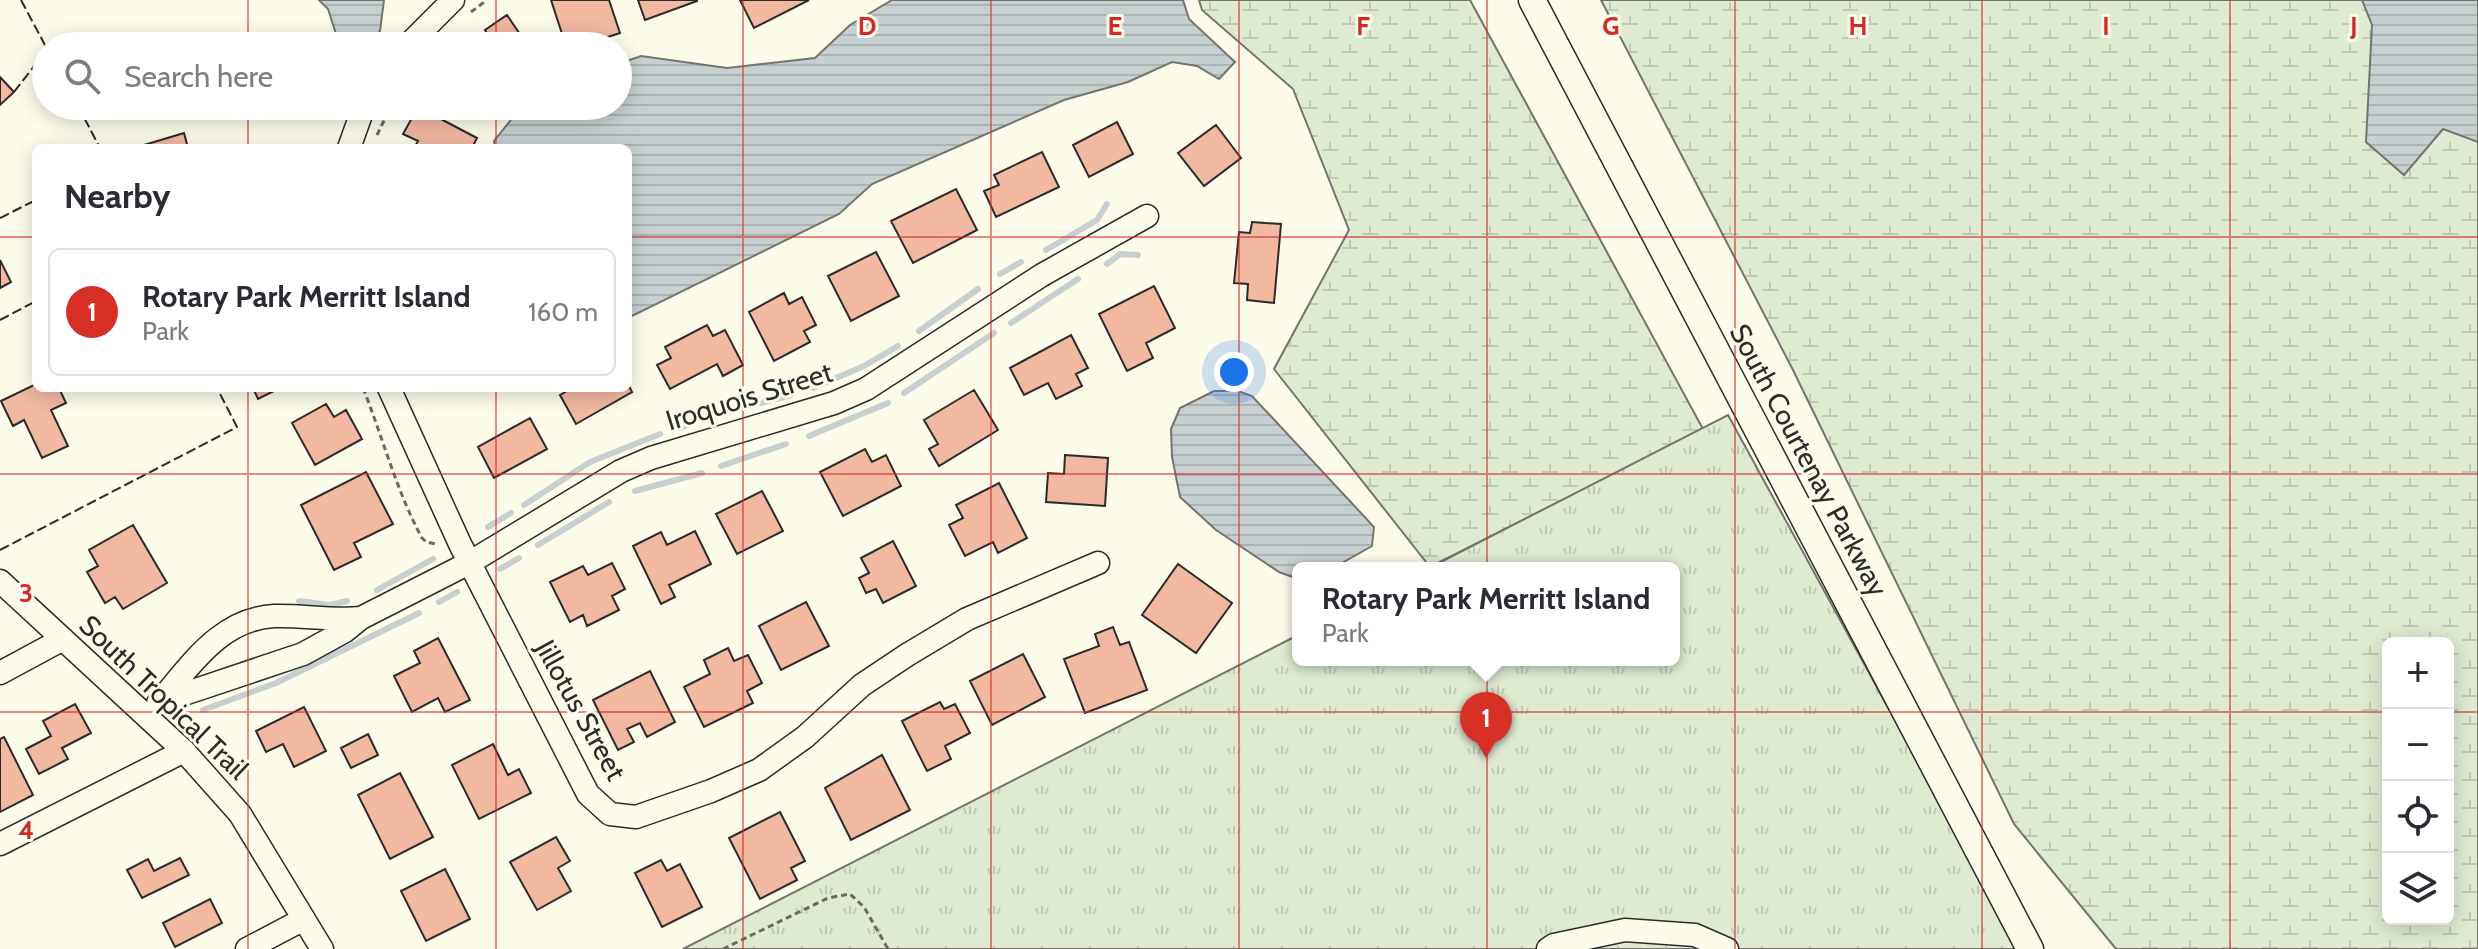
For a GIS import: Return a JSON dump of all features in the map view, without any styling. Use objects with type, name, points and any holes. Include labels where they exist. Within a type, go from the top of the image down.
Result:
[{"type":"main road","name":"South Courtenay Parkway","points":[[1532,0],[2030,949]]},
{"type":"street","points":[[421,32],[453,0]]},
{"type":"street","points":[[350,144],[359,120]]},
{"type":"street","name":"Iroquois Street","points":[[152,708],[303,654],[345,631],[464,553],[621,471],[651,458],[834,403],[866,389],[1042,275],[1147,216]]},
{"type":"street","name":"Jillotus Street","points":[[391,392],[464,553],[588,794],[610,814],[636,817],[711,791],[759,770],[805,737],[862,685],[907,655],[967,619],[1098,563]]},
{"type":"street","name":"South Tropical Trail","points":[[0,581],[63,639],[152,708],[184,751],[240,814],[322,949]]},
{"type":"street","name":"Iroquois Street","points":[[152,708],[190,662],[214,640],[245,623],[271,616],[334,621],[361,618]]},
{"type":"street","points":[[0,673],[63,639]]},
{"type":"street","points":[[0,844],[184,751]]},
{"type":"street","points":[[247,949],[304,919]]},
{"type":"street","points":[[1548,949],[1554,945],[1625,930],[1695,935],[1727,949]]},
{"type":"path","points":[[374,141],[384,120]]},
{"type":"path","points":[[365,392],[383,439],[394,482],[422,538],[426,542],[464,553]]},
{"type":"path","points":[[723,949],[828,898],[850,894],[864,907],[888,949]]},
{"type":"green space","points":[[1199,0],[1470,0],[1703,429],[1440,562],[1426,562],[1274,369],[1349,230],[1293,89],[1202,10]]},
{"type":"green space","points":[[1601,0],[2478,0],[2478,949],[2116,949],[2014,824],[1793,370]]},
{"type":"green space","points":[[1728,415],[2020,949],[683,949],[1292,638],[1292,666],[1680,666],[1680,562],[1441,562]]},
{"type":"shaded area","points":[[319,0],[384,0],[379,32],[335,32],[328,9]]},
{"type":"shaded area","points":[[892,0],[1183,0],[1189,19],[1235,62],[1219,79],[1197,66],[1172,62],[1128,82],[1064,100],[872,184],[839,214],[632,316],[632,144],[494,144],[511,120],[632,120],[632,59],[641,56],[727,68],[815,58],[850,25]]},
{"type":"shaded area","points":[[2362,0],[2478,0],[2478,142],[2443,129],[2404,175],[2366,142],[2372,25]]},
{"type":"shaded area","points":[[1214,391],[1238,391],[1252,396],[1374,527],[1372,546],[1344,562],[1292,562],[1292,577],[1279,572],[1216,530],[1180,497],[1172,457],[1171,429],[1180,408]]},
{"type":"building","points":[[551,0],[609,0],[620,32],[561,32]]},
{"type":"building","points":[[638,0],[697,0],[697,1],[645,20]]},
{"type":"building","points":[[740,0],[809,0],[754,28]]},
{"type":"building","points":[[507,15],[519,32],[486,32],[485,30]]},
{"type":"building","points":[[0,77],[14,92],[0,105]]},
{"type":"building","points":[[411,120],[443,120],[477,138],[474,144],[416,144],[418,141],[403,134]]},
{"type":"building","points":[[1117,122],[1133,154],[1089,177],[1073,145]]},
{"type":"building","points":[[1216,125],[1241,158],[1204,186],[1178,153]]},
{"type":"building","points":[[184,133],[187,144],[147,144]]},
{"type":"building","points":[[1042,152],[1059,187],[996,217],[984,191],[999,185],[994,175]]},
{"type":"building","points":[[956,189],[977,230],[913,263],[891,221]]},
{"type":"building","points":[[1252,222],[1281,224],[1274,303],[1247,300],[1248,284],[1234,283],[1239,232],[1250,233]]},
{"type":"building","points":[[876,252],[899,296],[851,321],[828,276]]},
{"type":"building","points":[[0,260],[11,282],[0,288]]},
{"type":"building","points":[[1154,286],[1175,328],[1146,343],[1153,358],[1127,371],[1099,314]]},
{"type":"building","points":[[784,293],[789,304],[802,297],[816,325],[804,331],[810,342],[774,361],[749,312]]},
{"type":"building","points":[[707,325],[713,336],[725,330],[743,365],[723,376],[717,364],[670,389],[657,365],[671,358],[665,347]]},
{"type":"building","points":[[1071,335],[1088,368],[1076,374],[1082,386],[1056,399],[1048,383],[1024,395],[1010,368]]},
{"type":"building","points":[[32,386],[32,392],[61,392],[66,403],[51,410],[68,446],[42,458],[24,420],[13,426],[1,401]]},
{"type":"building","points":[[974,390],[998,430],[939,466],[929,449],[938,444],[924,420]]},
{"type":"building","points":[[255,392],[272,392],[258,399]]},
{"type":"building","points":[[565,392],[632,392],[576,424],[560,395]]},
{"type":"building","points":[[326,404],[334,417],[346,410],[362,439],[315,465],[292,423]]},
{"type":"building","points":[[530,418],[547,449],[494,478],[478,447]]},
{"type":"building","points":[[865,449],[872,462],[886,455],[901,486],[843,516],[820,472]]},
{"type":"building","points":[[1065,455],[1108,458],[1105,506],[1046,502],[1048,473],[1064,474]]},
{"type":"building","points":[[366,472],[393,524],[354,543],[361,557],[334,570],[301,505]]},
{"type":"building","points":[[999,483],[1027,538],[998,553],[993,542],[965,556],[949,525],[963,518],[956,505]]},
{"type":"building","points":[[762,491],[783,531],[737,554],[716,514]]},
{"type":"building","points":[[133,525],[167,583],[123,609],[115,597],[105,603],[87,572],[98,566],[89,550]]},
{"type":"building","points":[[695,531],[711,564],[669,585],[675,597],[661,604],[633,546],[661,532],[667,545]]},
{"type":"building","points":[[893,541],[916,586],[883,603],[876,589],[866,593],[859,578],[869,573],[861,558]]},
{"type":"building","points":[[612,563],[625,589],[612,596],[619,610],[587,626],[583,615],[570,622],[550,582],[583,566],[588,575]]},
{"type":"building","points":[[1178,564],[1232,603],[1196,653],[1142,615]]},
{"type":"building","points":[[806,602],[829,646],[781,670],[759,626]]},
{"type":"building","points":[[1113,627],[1120,645],[1129,642],[1147,690],[1085,713],[1064,659],[1099,646],[1095,634]]},
{"type":"building","points":[[438,638],[470,700],[445,712],[438,698],[412,712],[394,676],[420,663],[414,651]]},
{"type":"building","points":[[728,648],[734,661],[748,655],[762,683],[747,691],[753,703],[704,727],[684,687],[710,674],[704,660]]},
{"type":"building","points":[[1023,654],[1045,697],[992,725],[970,681]]},
{"type":"building","points":[[650,671],[675,722],[647,737],[640,723],[627,729],[634,742],[618,750],[593,700]]},
{"type":"building","points":[[940,702],[944,709],[955,704],[970,733],[945,746],[951,759],[927,771],[902,721]]},
{"type":"building","points":[[75,704],[91,733],[62,748],[68,759],[39,774],[26,749],[51,736],[43,721]]},
{"type":"building","points":[[304,707],[326,751],[294,767],[283,744],[266,752],[256,731]]},
{"type":"building","points":[[368,734],[378,755],[351,768],[341,748]]},
{"type":"building","points":[[4,737],[33,795],[0,812],[0,739]]},
{"type":"building","points":[[493,744],[508,775],[519,769],[531,793],[479,819],[452,765]]},
{"type":"building","points":[[882,755],[910,810],[851,840],[825,788]]},
{"type":"building","points":[[400,773],[433,837],[390,859],[358,795]]},
{"type":"building","points":[[780,812],[805,861],[791,868],[797,880],[760,899],[729,838]]},
{"type":"building","points":[[556,837],[570,861],[558,868],[571,891],[537,910],[510,862]]},
{"type":"building","points":[[180,858],[189,875],[142,898],[127,870],[148,859],[154,871]]},
{"type":"building","points":[[661,860],[667,871],[680,864],[702,907],[662,927],[635,873]]},
{"type":"building","points":[[445,869],[470,919],[426,941],[401,891]]},
{"type":"building","points":[[210,899],[222,923],[175,947],[163,923]]},
{"type":"waterway","points":[[1046,250],[1097,220],[1107,204]]},
{"type":"waterway","points":[[1107,264],[1120,254],[1138,255]]},
{"type":"waterway","points":[[1000,274],[1021,262]]},
{"type":"waterway","points":[[1011,323],[1078,279]]},
{"type":"waterway","points":[[919,331],[978,289]]},
{"type":"waterway","points":[[904,393],[994,333]]},
{"type":"waterway","points":[[813,388],[864,366],[898,346]]},
{"type":"waterway","points":[[709,417],[791,395]]},
{"type":"waterway","points":[[809,436],[888,403]]},
{"type":"waterway","points":[[680,428],[689,424]]},
{"type":"waterway","points":[[524,505],[590,462],[660,434]]},
{"type":"waterway","points":[[721,466],[786,444]]},
{"type":"waterway","points":[[635,491],[702,473]]},
{"type":"waterway","points":[[538,545],[609,502]]},
{"type":"waterway","points":[[488,527],[511,513]]},
{"type":"waterway","points":[[500,569],[519,558]]},
{"type":"waterway","points":[[377,590],[433,559]]},
{"type":"waterway","points":[[439,602],[457,592]]},
{"type":"waterway","points":[[299,601],[330,605],[347,601]]},
{"type":"waterway","points":[[203,710],[276,683],[419,613]]},
{"type":"fence","points":[[21,0],[38,32]]},
{"type":"fence","points":[[14,92],[32,69]]},
{"type":"fence","points":[[85,120],[98,144]]},
{"type":"fence","points":[[0,218],[32,202]]},
{"type":"fence","points":[[0,320],[32,303]]},
{"type":"fence","points":[[0,550],[237,427],[219,392]]},
{"type":"place","name":"Rotary Park Merritt Island","points":[[1486,758]]}]
